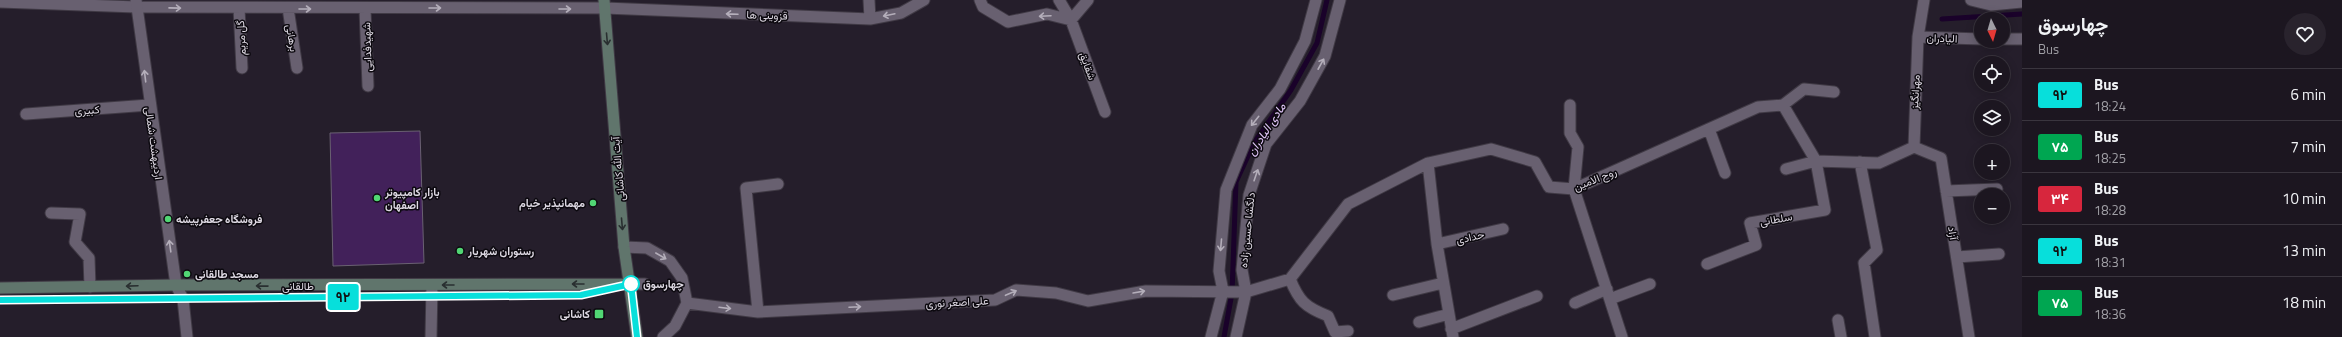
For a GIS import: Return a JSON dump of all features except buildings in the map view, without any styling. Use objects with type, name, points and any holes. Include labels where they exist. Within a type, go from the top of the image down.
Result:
[{"type":"main road","name":"آیت الله کاشانی","points":[[604,4],[624,247],[631,284],[638,337]]},
{"type":"main road","name":"طالقانی","points":[[0,288],[176,285],[631,284]]},
{"type":"street","points":[[869,0],[870,19]]},
{"type":"street","name":"قزوینی ها","points":[[0,2],[136,4],[239,8],[288,8],[343,4],[365,8],[403,4],[604,4],[870,19],[901,13],[924,0]]},
{"type":"street","points":[[980,0],[983,7],[1008,22],[1047,14],[1071,20],[1088,0]]},
{"type":"street","name":"شقایق","points":[[1060,0],[1071,20],[1105,112]]},
{"type":"street","points":[[1211,337],[1223,291],[1219,271],[1226,190],[1252,125],[1280,89],[1304,40],[1316,0]]},
{"type":"street","name":"دلگشا حسین زاده","points":[[1236,337],[1246,292],[1242,270],[1249,195],[1266,144],[1300,101],[1325,56],[1340,0]]},
{"type":"street","name":"الیادران","points":[[1924,0],[1918,38],[1974,39]]},
{"type":"street","points":[[1971,0],[1991,2],[2022,2]]},
{"type":"street","name":"اردیبهشت شمالی","points":[[136,4],[149,105],[176,285],[183,299],[187,337]]},
{"type":"street","name":"گل مریم","points":[[239,8],[242,68]]},
{"type":"street","name":"برهانی","points":[[288,8],[297,68]]},
{"type":"street","name":"شهیدفدایی","points":[[365,8],[368,86]]},
{"type":"street","name":"مهرانگیز","points":[[1914,147],[1918,38]]},
{"type":"street","points":[[2010,39],[2022,39]]},
{"type":"street","points":[[1816,161],[1783,105],[1804,89],[1834,92]]},
{"type":"street","name":"کبیری","points":[[26,114],[149,105]]},
{"type":"street","points":[[1570,105],[1570,133],[1578,147],[1574,189],[1622,337]]},
{"type":"street","name":"روح الامین","points":[[1290,279],[1348,204],[1428,163],[1491,149],[1535,162],[1549,188],[1574,189],[1758,107],[1783,105]]},
{"type":"street","points":[[1709,129],[1725,173]]},
{"type":"street","points":[[1786,169],[1816,161],[1879,163],[1914,147]]},
{"type":"street","name":"آزاد","points":[[1914,147],[1941,158],[1969,337]]},
{"type":"street","name":"سلطانی","points":[[1707,264],[1756,245],[1750,224],[1825,210],[1816,161]]},
{"type":"street","points":[[1860,162],[1877,250],[1864,263],[1875,337]]},
{"type":"street","points":[[1428,163],[1437,244],[1452,333],[1537,296]]},
{"type":"street","points":[[758,312],[746,188],[778,184]]},
{"type":"street","points":[[1946,191],[1974,190]]},
{"type":"street","points":[[51,212],[80,214],[75,242],[89,258],[90,287]]},
{"type":"street","name":"حدادی","points":[[1437,244],[1502,229]]},
{"type":"street","points":[[624,247],[647,248],[670,261],[682,278],[687,303],[675,326],[663,337]]},
{"type":"street","points":[[1957,257],[2000,254]]},
{"type":"street","points":[[1246,292],[1290,279],[1298,297],[1314,310],[1328,316],[1335,332],[1348,331]]},
{"type":"street","points":[[1393,295],[1443,283]]},
{"type":"street","name":"طالقانی","points":[[631,284],[645,284]]},
{"type":"street","points":[[1574,303],[1650,284]]},
{"type":"street","points":[[431,337],[432,285]]},
{"type":"street","name":"علی اصغر نوری","points":[[687,303],[758,312],[995,300],[1016,290],[1056,293],[1088,301],[1146,291],[1246,292]]},
{"type":"street","points":[[1419,322],[1449,314]]},
{"type":"street","points":[[1838,320],[1841,337]]},
{"type":"waterway","name":"مادی الیادران","points":[[1224,337],[1232,293],[1236,182],[1254,143],[1291,90],[1317,43],[1327,0]]},
{"type":"waterway","points":[[1942,19],[2022,14]]},
{"type":"bus line","name":"۹۲","points":[[0,300],[581,295],[631,284],[637,337]]},
{"type":"place","name":"بازار کامپیوتر اصفهان","points":[[377,198]]},
{"type":"place","name":"مهمانپذیر خیام","points":[[593,203]]},
{"type":"place","name":"فروشگاه جعفرپیشه","points":[[168,219]]},
{"type":"place","name":"رستوران شهریار","points":[[460,251]]},
{"type":"place","name":"مسجد طالقانی","points":[[187,274]]},
{"type":"place","name":"چهارسوق","points":[[631,284]]},
{"type":"place","name":"کاشانی","points":[[599,314]]}]
